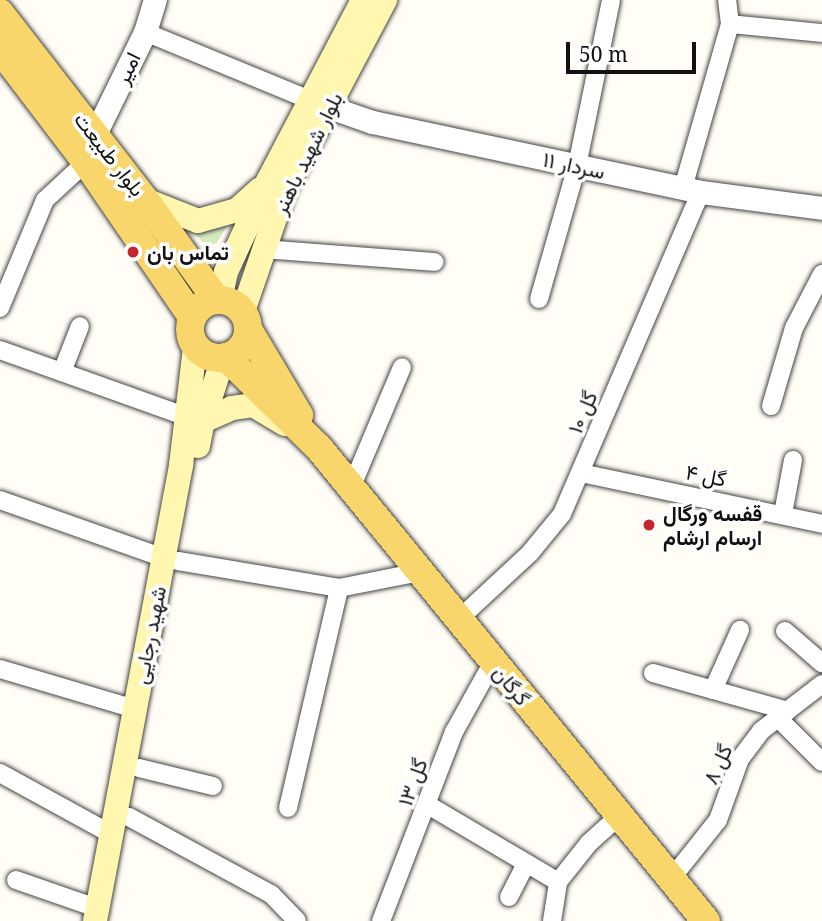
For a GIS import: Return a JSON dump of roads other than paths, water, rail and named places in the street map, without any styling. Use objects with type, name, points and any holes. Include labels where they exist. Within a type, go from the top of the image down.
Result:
[{"type":"main road","name":"بلوار شهید باهنر","points":[[232,310],[262,249],[363,0]]},
{"type":"main road","name":"بلوار شهید باهنر","points":[[232,310],[226,272],[268,181],[385,0]]},
{"type":"main road","name":"بلوار طبیعت","points":[[0,13],[232,310],[318,447]]},
{"type":"main road","name":"بلوار طبیعت","points":[[0,49],[86,162],[192,317]]},
{"type":"main road","points":[[145,200],[198,221],[237,210],[268,181]]},
{"type":"main road","points":[[224,358],[241,349],[232,310],[197,309],[192,317],[191,338],[195,347],[203,354],[224,358],[318,447]]},
{"type":"main road","name":"شهید رجایی","points":[[101,917],[129,817],[139,768],[195,419],[195,347]]},
{"type":"main road","name":"شهید رجایی","points":[[195,419],[224,358]]},
{"type":"main road","points":[[195,419],[253,405],[318,447]]},
{"type":"main road","name":"گرگان","points":[[318,447],[671,879],[700,919]]},
{"type":"main road","name":"شهید رجایی","points":[[101,917],[111,834],[135,709],[171,559]]},
{"type":"street","name":"امیر","points":[[94,134],[145,32],[155,0]]},
{"type":"street","points":[[539,299],[577,166],[611,0]]},
{"type":"street","points":[[727,0],[730,24],[822,33]]},
{"type":"street","name":"گل ۱۰","points":[[458,619],[530,553],[562,514],[581,473],[692,190],[730,24]]},
{"type":"street","points":[[145,32],[320,103]]},
{"type":"street","name":"سردار ۱۱","points":[[320,103],[372,122],[577,166],[692,190],[817,209]]},
{"type":"street","points":[[0,308],[45,200],[86,162]]},
{"type":"street","points":[[262,249],[435,262]]},
{"type":"street","points":[[771,406],[793,328],[822,274]]},
{"type":"street","points":[[62,372],[80,326]]},
{"type":"street","points":[[0,349],[195,419]]},
{"type":"street","points":[[351,488],[402,367]]},
{"type":"street","points":[[783,514],[793,460]]},
{"type":"street","name":"گل ۴","points":[[581,473],[822,524]]},
{"type":"street","points":[[0,501],[171,559],[339,588],[420,572]]},
{"type":"street","points":[[288,808],[339,588]]},
{"type":"street","points":[[713,690],[740,630]]},
{"type":"street","points":[[785,631],[822,663]]},
{"type":"street","name":"گل ۱۳","points":[[381,921],[454,733],[493,662]]},
{"type":"street","points":[[0,669],[135,709]]},
{"type":"street","points":[[653,673],[713,690],[783,715],[822,762]]},
{"type":"street","name":"گل ۸","points":[[671,879],[718,820],[740,759],[761,731],[822,684]]},
{"type":"street","points":[[139,768],[213,786]]},
{"type":"street","points":[[0,773],[111,834]]},
{"type":"street","points":[[428,805],[558,883]]},
{"type":"street","points":[[552,921],[558,883],[589,843],[619,816]]},
{"type":"street","points":[[129,817],[271,894],[278,913],[297,921]]},
{"type":"street","points":[[509,897],[526,863]]},
{"type":"street","points":[[16,880],[101,917]]},
{"type":"place","name":"تماس بان","points":[[133,252]]},
{"type":"place","name":"قفسه ورگال ارسام ارشام","points":[[649,525]]}]
